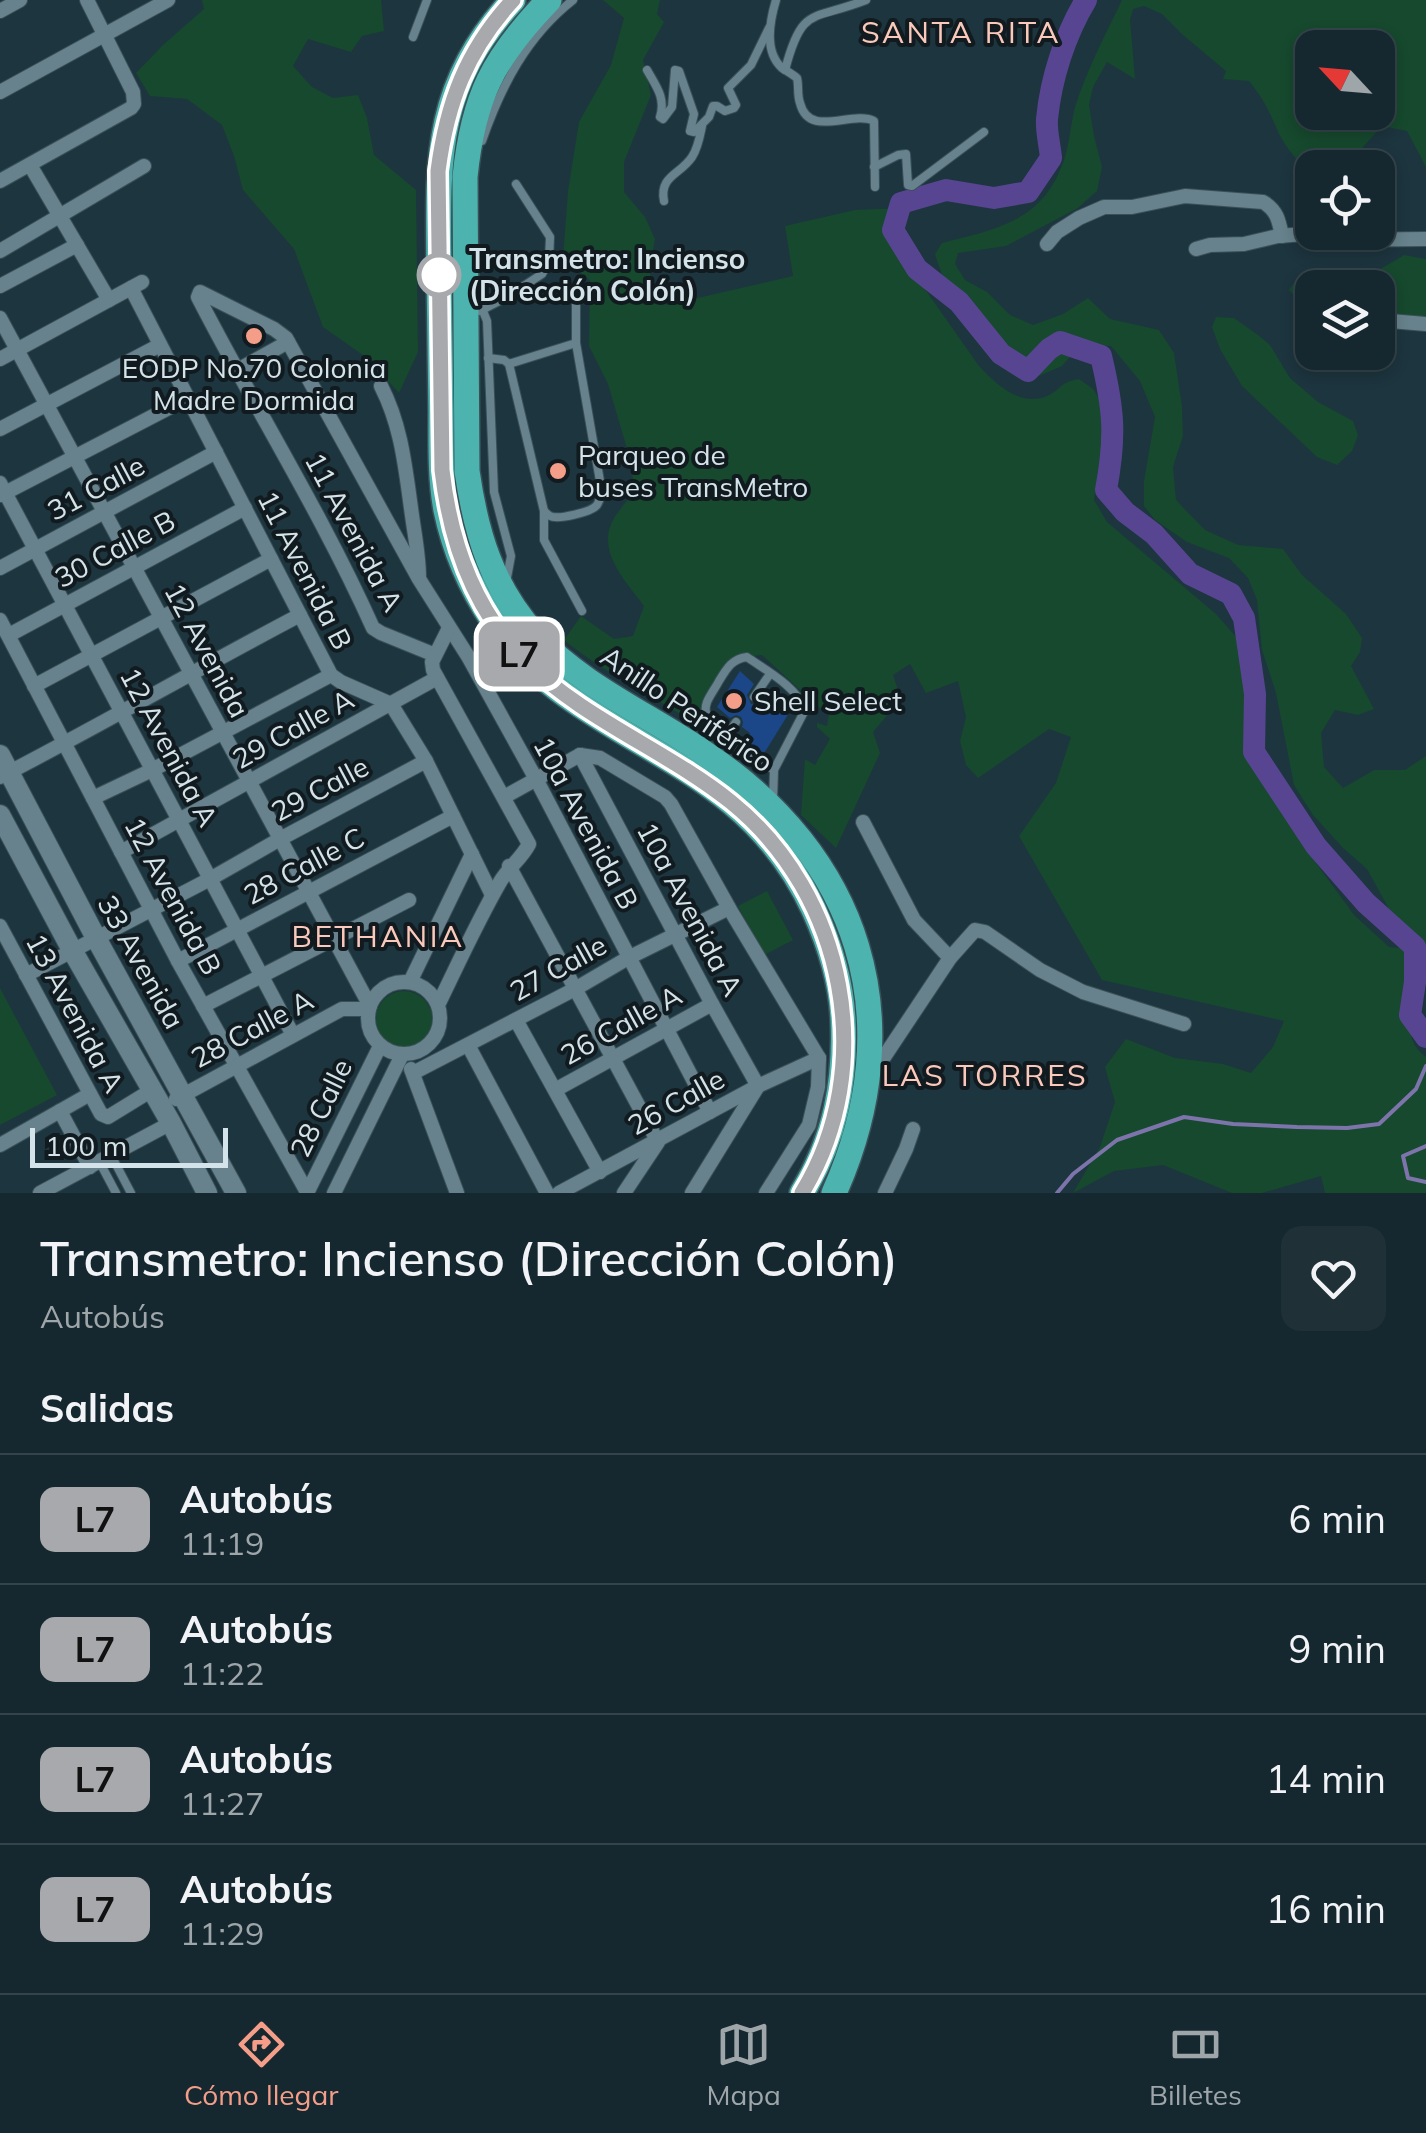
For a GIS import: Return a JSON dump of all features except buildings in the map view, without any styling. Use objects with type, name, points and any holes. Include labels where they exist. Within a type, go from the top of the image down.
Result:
[{"type":"highway","name":"Anillo Periférico","points":[[513,0],[470,57],[452,99],[438,171],[442,470],[446,509],[454,542],[473,586],[494,622],[523,659],[575,703],[735,805],[759,828],[806,892],[829,944],[839,986],[844,1049],[834,1125],[802,1193]]},
{"type":"highway","name":"Anillo Periférico","points":[[549,0],[502,56],[481,98],[469,136],[464,178],[474,311],[467,471],[474,516],[504,593],[535,635],[566,664],[718,744],[751,786],[794,830],[826,874],[848,920],[865,974],[871,1018],[856,1134],[834,1193]]},
{"type":"street","points":[[0,10],[20,0]]},
{"type":"street","points":[[0,181],[134,104],[133,92],[87,0]]},
{"type":"street","points":[[0,92],[168,0]]},
{"type":"street","points":[[0,359],[109,300],[30,166]]},
{"type":"street","points":[[0,251],[144,166]]},
{"type":"street","points":[[1047,244],[1079,218],[1104,207],[1132,207],[1185,196],[1263,202],[1277,214],[1282,236]]},
{"type":"street","points":[[1196,250],[1308,234],[1320,239],[1426,239]]},
{"type":"street","points":[[0,286],[77,246]]},
{"type":"street","name":"11 Avenida B","points":[[109,300],[136,285],[160,344],[331,675],[392,704]]},
{"type":"street","name":"10a Avenida B","points":[[198,297],[204,292],[274,328],[288,342],[419,579],[469,658],[536,779],[710,1112]]},
{"type":"street","name":"11 Avenida A","points":[[198,297],[301,482],[374,628],[435,655]]},
{"type":"street","name":"12 Avenida","points":[[0,318],[370,1008]]},
{"type":"street","points":[[1395,321],[1426,324]]},
{"type":"street","points":[[236,370],[288,342]]},
{"type":"street","points":[[0,428],[160,344]]},
{"type":"street","points":[[381,386],[399,432],[418,548],[419,579]]},
{"type":"street","points":[[2,490],[188,398]]},
{"type":"street","name":"31 Calle","points":[[0,568],[216,452]]},
{"type":"street","name":"12 Avenida A","points":[[2,490],[293,1035]]},
{"type":"street","name":"30 Calle B","points":[[9,636],[245,508]]},
{"type":"street","points":[[34,686],[271,559]]},
{"type":"street","points":[[3,768],[64,746],[300,615]]},
{"type":"street","name":"12 Avenida B","points":[[0,620],[178,961],[307,1192]]},
{"type":"street","points":[[438,1005],[492,895],[528,844],[437,678],[432,662],[449,628]]},
{"type":"street","points":[[93,798],[331,675]]},
{"type":"street","name":"29 Calle A","points":[[121,852],[437,678]]},
{"type":"street","points":[[392,704],[426,761],[492,895]]},
{"type":"street","points":[[504,797],[580,755],[600,758],[665,796],[671,804],[728,908],[819,1058],[815,1106],[809,1124],[766,1193]]},
{"type":"street","name":"10a Avenida A","points":[[580,755],[758,1086]]},
{"type":"street","name":"29 Calle","points":[[26,975],[210,880],[426,761]]},
{"type":"street","name":"33 Avenida","points":[[3,768],[236,1193]]},
{"type":"street","name":"33 Avenida","points":[[0,815],[207,1193]]},
{"type":"street","name":"28 Calle C","points":[[178,961],[454,816]]},
{"type":"street","points":[[863,822],[914,920],[950,958]]},
{"type":"street","points":[[410,982],[472,854]]},
{"type":"street","points":[[509,866],[658,1142],[624,1193]]},
{"type":"street","points":[[203,1006],[409,900]]},
{"type":"street","name":"27 Calle","points":[[413,1074],[728,908]]},
{"type":"street","name":"13 Avenida A","points":[[0,926],[104,1117],[162,1107]]},
{"type":"street","points":[[868,1063],[884,1057],[950,958],[975,930],[985,932],[1040,970],[1083,992],[1184,1024]]},
{"type":"street","points":[[410,982],[426,989],[438,1005],[440,1023],[434,1040],[422,1050],[403,1055],[392,1053],[380,1046],[370,1029],[370,1008],[376,995],[397,983],[410,982]]},
{"type":"street","name":"26 Calle A","points":[[554,1090],[712,1004]]},
{"type":"street","name":"28 Calle A","points":[[162,1107],[342,1009],[370,1008]]},
{"type":"street","points":[[516,1020],[600,1172]]},
{"type":"street","points":[[434,1040],[448,1054]]},
{"type":"street","points":[[468,1044],[547,1193]]},
{"type":"street","name":"28 Calle","points":[[307,1192],[380,1046]]},
{"type":"street","points":[[403,1055],[457,1193]]},
{"type":"street","name":"28 Calle","points":[[334,1193],[403,1055]]},
{"type":"street","name":"26 Calle","points":[[559,1193],[758,1086],[819,1058]]},
{"type":"street","points":[[692,1193],[758,1086]]},
{"type":"street","points":[[0,1145],[90,1094]]},
{"type":"street","points":[[40,1193],[100,1161],[162,1107]]},
{"type":"street","points":[[60,1111],[100,1161]]},
{"type":"street","points":[[885,1193],[913,1128]]},
{"type":"lane","points":[[413,37],[427,0]]},
{"type":"lane","points":[[479,156],[493,109],[510,74],[548,22],[573,0]]},
{"type":"lane","points":[[647,70],[660,94],[660,119],[672,107],[677,69],[694,114],[690,130],[694,132],[710,117],[713,106],[726,111],[734,108],[736,104],[728,88],[750,65],[770,28],[776,0]]},
{"type":"lane","points":[[785,70],[794,37],[804,23],[814,16],[866,0]]},
{"type":"lane","points":[[770,28],[773,54],[793,74],[800,106],[817,122],[872,119],[874,187]]},
{"type":"lane","points":[[664,202],[664,184],[694,155],[703,125]]},
{"type":"lane","points":[[874,167],[898,154],[906,154],[908,185],[912,186],[984,132]]},
{"type":"lane","points":[[465,213],[471,207],[476,173]]},
{"type":"lane","points":[[504,593],[510,556],[494,492],[487,321],[474,311],[542,274],[549,261],[550,237],[516,184]]},
{"type":"lane","points":[[544,511],[559,517],[593,510],[601,495],[576,343],[576,301]]},
{"type":"lane","points":[[509,364],[576,343]]},
{"type":"lane","points":[[488,358],[509,364],[544,511],[544,540],[582,611]]},
{"type":"lane","points":[[773,806],[774,770],[806,710],[799,697],[748,657],[737,658],[706,704],[706,716],[718,744],[774,770]]},
{"type":"lane","points":[[754,698],[770,674]]},
{"type":"lane","points":[[718,744],[736,722]]},
{"type":"lane","points":[[100,1161],[116,1193]]},
{"type":"lane","points":[[100,1161],[131,1193]]},
{"type":"green space","points":[[202,0],[381,0],[384,31],[362,36],[351,52],[308,39],[293,66],[312,87],[333,98],[358,95],[374,155],[416,190],[418,352],[399,393],[367,358],[323,327],[294,249],[243,190],[222,125],[187,99],[150,96],[136,73],[204,9]]},
{"type":"green space","points":[[603,0],[660,0],[657,14],[664,22],[643,60],[651,95],[624,162],[624,192],[645,217],[655,239],[650,298],[667,305],[793,276],[785,226],[855,210],[902,208],[893,224],[896,248],[986,373],[1011,393],[1030,399],[1051,394],[1065,383],[1079,379],[1093,389],[1101,401],[1102,443],[1094,500],[1107,522],[1216,614],[1237,638],[1250,665],[1247,739],[1259,771],[1311,856],[1354,915],[1389,947],[1411,954],[1420,987],[1411,1032],[1417,1049],[1426,1057],[1426,1193],[1325,1193],[1321,1176],[1262,1193],[1232,1193],[1163,1165],[1114,1171],[1073,1193],[1100,1147],[1115,1102],[1105,1067],[1126,1039],[1175,1058],[1223,1064],[1251,1073],[1273,1047],[1284,1021],[1102,980],[1019,836],[1056,783],[1071,737],[1049,729],[978,778],[966,765],[960,741],[966,717],[958,681],[926,693],[910,664],[893,675],[901,699],[873,732],[880,753],[836,848],[801,815],[805,759],[815,765],[830,739],[817,727],[817,723],[827,726],[829,714],[762,655],[737,658],[705,711],[712,737],[564,640],[581,616],[614,639],[633,636],[644,606],[614,564],[608,540],[616,515],[635,490],[608,384],[589,346],[590,280],[577,270],[562,272],[568,191],[579,122],[611,65],[624,18]]},
{"type":"green space","points":[[1122,0],[1426,0],[1426,167],[1407,131],[1395,129],[1395,30],[1295,30],[1295,130],[1378,130],[1360,150],[1295,150],[1295,157],[1249,81],[1223,79],[1226,71],[1162,14],[1144,6],[1133,9],[1130,20],[1135,79],[1107,62],[1093,87],[1089,105],[1102,167],[1097,191],[1078,208],[1006,246],[958,253],[955,264],[965,280],[987,292],[1010,315],[1033,325],[1063,314],[1088,298],[1110,319],[1159,330],[1174,353],[1182,407],[1183,436],[1173,467],[1176,500],[1205,530],[1238,545],[1283,549],[1302,575],[1346,614],[1362,638],[1360,652],[1351,666],[1374,709],[1358,715],[1335,710],[1321,733],[1324,767],[1343,788],[1374,770],[1405,770],[1426,756],[1426,962],[1419,941],[1389,909],[1367,869],[1313,815],[1294,785],[1276,693],[1262,650],[1257,600],[1248,578],[1229,558],[1187,542],[1155,520],[1144,506],[1144,481],[1155,417],[1140,381],[1111,346],[1081,345],[1062,366],[1039,376],[1012,365],[997,352],[942,275],[935,254],[942,243],[1019,218],[1047,193],[1066,153],[1080,93]]},
{"type":"green space","points":[[1404,255],[1426,259],[1426,319],[1395,318],[1395,270],[1379,270]]},
{"type":"green space","points":[[1216,317],[1234,318],[1258,335],[1270,345],[1290,378],[1318,402],[1353,421],[1358,435],[1352,451],[1337,465],[1317,457],[1242,386],[1220,349],[1212,327]]},
{"type":"green space","points":[[767,891],[793,940],[764,955],[738,906]]},
{"type":"green space","points":[[0,988],[57,1095],[0,1125]]},
{"type":"green space","points":[[404,991],[424,999],[432,1019],[424,1039],[404,1047],[384,1039],[376,1019],[384,999]]},
{"type":"waterway","points":[[1086,0],[1065,42],[1052,88],[1047,124],[1051,158],[1028,192],[994,198],[946,190],[901,203],[893,230],[917,269],[959,302],[1001,354],[1028,371],[1060,342],[1101,356],[1112,423],[1106,490],[1190,574],[1231,594],[1244,618],[1255,694],[1254,752],[1316,846],[1366,903],[1415,947],[1410,1015],[1426,1037]]},
{"type":"waterway","points":[[1057,1193],[1073,1174],[1117,1140],[1184,1117],[1297,1127],[1379,1124],[1416,1089],[1426,1066]]},
{"type":"waterway","points":[[1426,1146],[1403,1156],[1408,1178],[1426,1182]]},
{"type":"bus line","name":"L7","points":[[513,0],[470,57],[448,113],[438,171],[442,470],[446,509],[454,542],[473,586],[494,622],[523,659],[575,703],[735,805],[759,828],[806,892],[829,944],[843,1009],[844,1049],[834,1125],[802,1193]]},
{"type":"place","name":"Transmetro: Incienso (Dirección Colón)","points":[[439,275]]},
{"type":"place","name":"EODP No.70 Colonia Madre Dormida","points":[[254,336]]},
{"type":"place","name":"Parqueo de buses TransMetro","points":[[558,471]]},
{"type":"place","name":"Shell Select","points":[[734,701]]},
{"type":"district","name":"SANTA RITA","points":[[961,33]]},
{"type":"district","name":"BETHANIA","points":[[378,937]]},
{"type":"district","name":"LAS TORRES","points":[[985,1076]]}]
